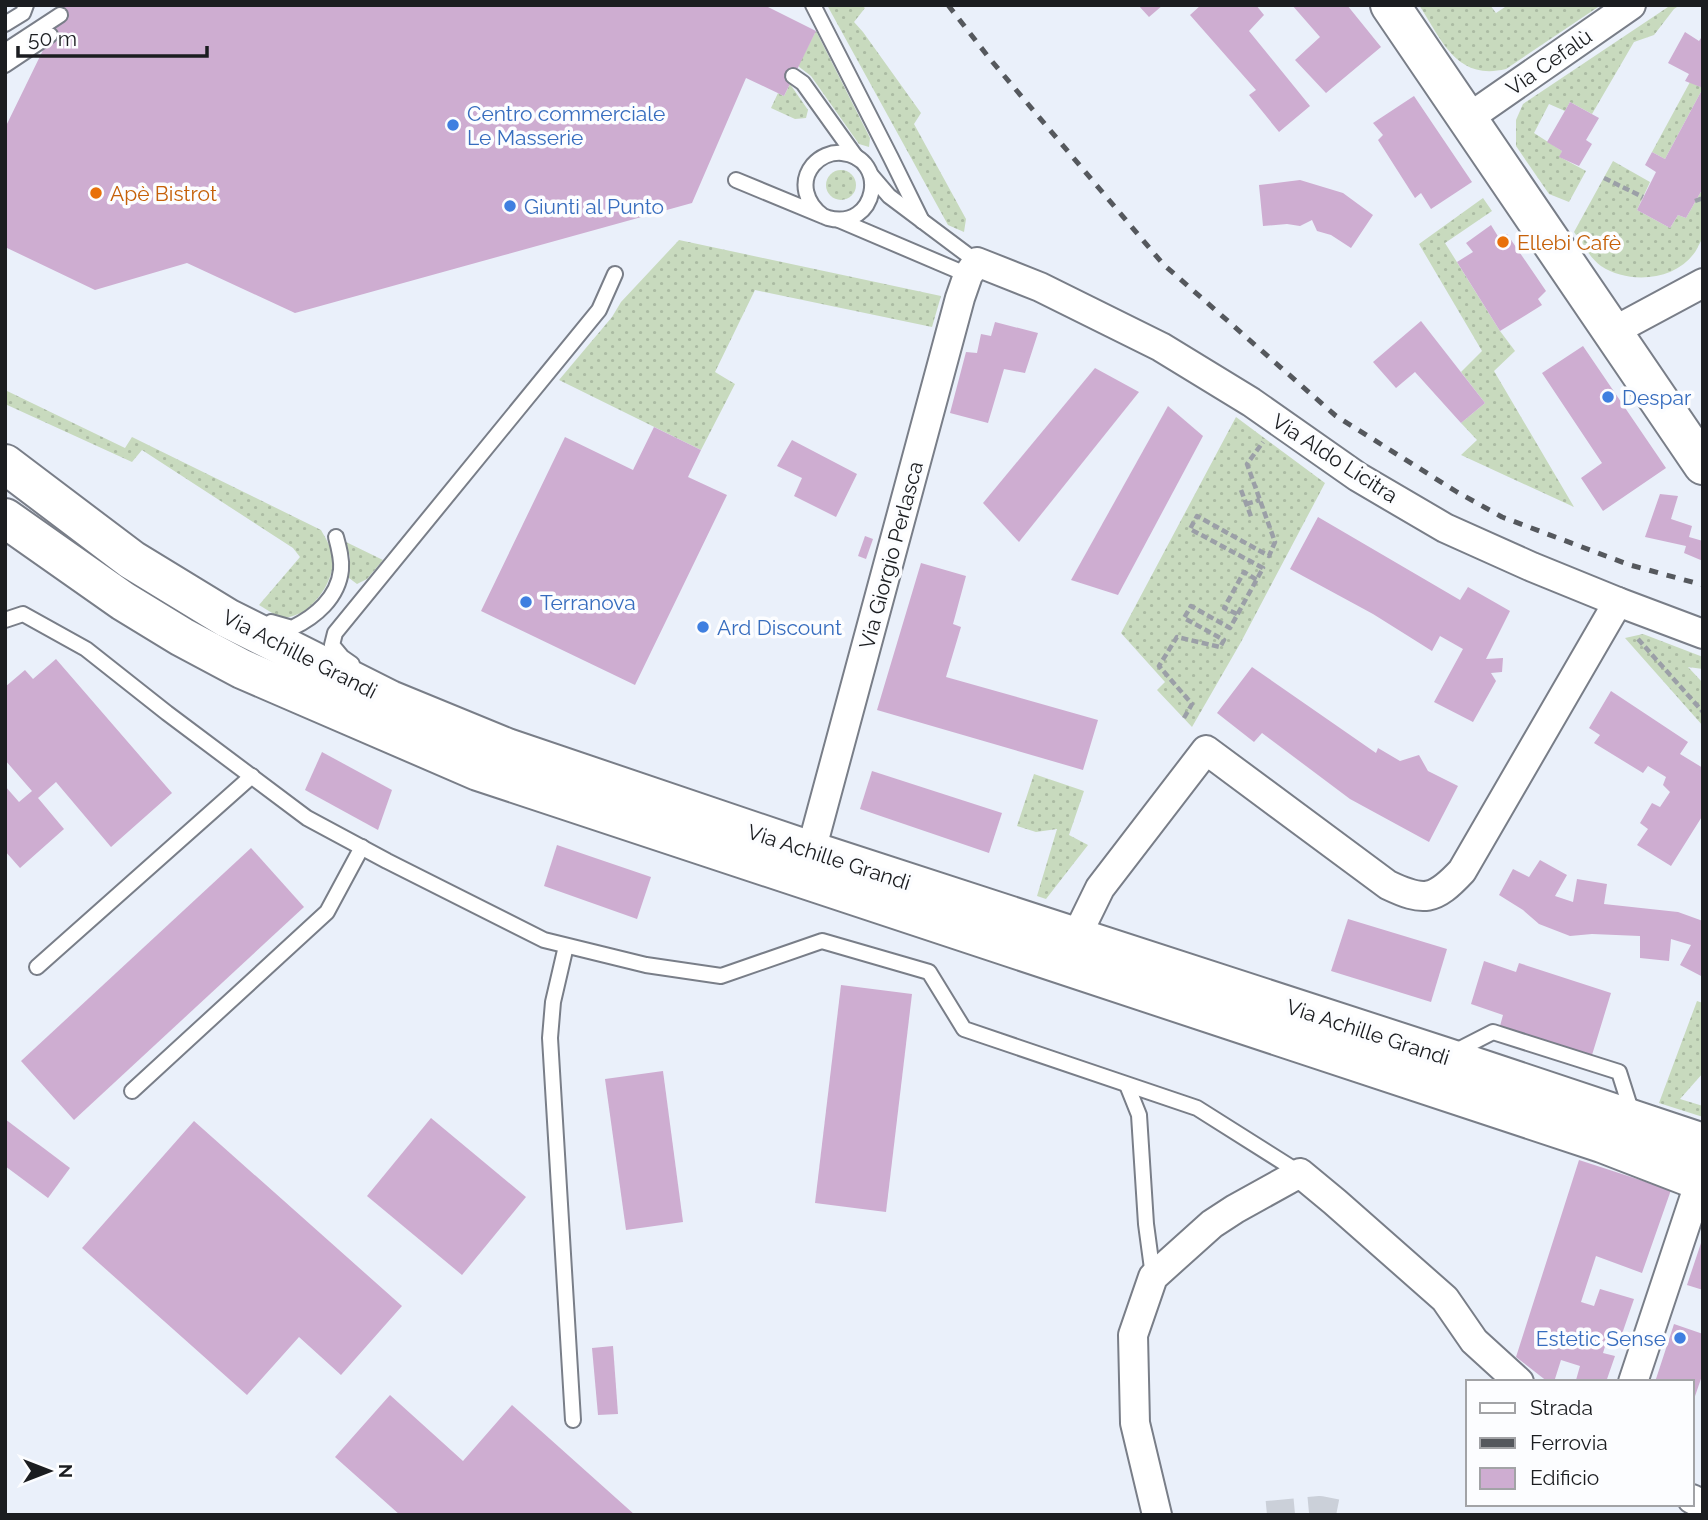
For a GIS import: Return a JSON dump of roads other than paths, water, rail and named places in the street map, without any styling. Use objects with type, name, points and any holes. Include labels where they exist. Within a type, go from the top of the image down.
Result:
[{"type":"main road","points":[[1390,5],[1703,465]]},
{"type":"main road","name":"Via Achille Grandi","points":[[5,464],[132,560],[227,618],[390,700],[453,718],[507,748],[811,851],[1703,1143]]},
{"type":"main road","name":"Via Achille Grandi","points":[[5,500],[164,610],[293,690]]},
{"type":"main road","name":"Via Achille Grandi","points":[[5,517],[123,601],[182,637],[242,669],[478,771],[1602,1143],[1702,1181]]},
{"type":"street","name":"Via Cefalù","points":[[1467,119],[1631,5]]},
{"type":"street","name":"Via Aldo Licitra","points":[[973,269],[1040,287],[1161,347],[1251,402],[1358,477],[1445,528],[1532,567],[1703,634]]},
{"type":"street","name":"Via Giorgio Perlasca","points":[[811,851],[960,298],[973,269]]},
{"type":"street","points":[[1612,332],[1703,283]]},
{"type":"street","points":[[1076,937],[1100,888],[1206,750],[1388,885],[1409,895],[1427,897],[1447,887],[1462,871],[1618,602]]},
{"type":"street","points":[[1157,1515],[1135,1423],[1133,1347],[1133,1335],[1153,1277],[1212,1224],[1300,1173],[1445,1299],[1474,1340],[1517,1380]]},
{"type":"street","points":[[1634,1380],[1702,1181]]},
{"type":"lane","points":[[5,24],[23,13],[26,5]]},
{"type":"lane","points":[[813,5],[922,221]]},
{"type":"lane","points":[[5,51],[60,15]]},
{"type":"lane","points":[[5,65],[50,35]]},
{"type":"lane","points":[[793,76],[803,83],[857,158],[889,196],[922,221],[973,269]]},
{"type":"lane","points":[[823,216],[808,200],[808,172],[817,161],[830,154],[844,153],[857,158]]},
{"type":"lane","points":[[839,220],[854,216],[866,206],[872,191],[871,175]]},
{"type":"lane","points":[[736,180],[823,216],[973,269]]},
{"type":"lane","points":[[377,678],[342,657],[332,645],[335,633],[599,310],[615,274]]},
{"type":"lane","points":[[5,447],[62,490],[93,532]]},
{"type":"lane","points":[[258,617],[292,628],[309,620],[321,608],[332,596],[341,570],[336,537]]},
{"type":"lane","points":[[132,560],[186,576]]},
{"type":"lane","points":[[5,620],[23,614],[86,649],[307,818],[544,940],[646,965],[721,976],[822,941],[929,972],[964,1029],[1197,1108],[1300,1173]]},
{"type":"lane","points":[[37,967],[252,776]]},
{"type":"lane","points":[[132,1091],[327,912],[362,847]]},
{"type":"lane","points":[[566,946],[553,1002],[550,1038],[573,1419]]},
{"type":"lane","points":[[1127,1085],[1139,1115],[1146,1224],[1153,1277]]},
{"type":"tunnel","points":[[1267,1515],[1320,1510],[1345,1515]]},
{"type":"railway","points":[[948,5],[990,59],[1163,264],[1336,416],[1502,517],[1630,565],[1703,585]]},
{"type":"place","name":"Centro commerciale Le Masserie","points":[[453,125]]},
{"type":"place","name":"Apè Bistrot","points":[[96,193]]},
{"type":"place","name":"Giunti al Punto","points":[[510,206]]},
{"type":"place","name":"Ellebi Cafè","points":[[1503,242]]},
{"type":"place","name":"Despar","points":[[1608,397]]},
{"type":"place","name":"Terranova","points":[[526,602]]},
{"type":"place","name":"Ard Discount","points":[[703,627]]},
{"type":"place","name":"Estetic Sense","points":[[1680,1338]]}]
